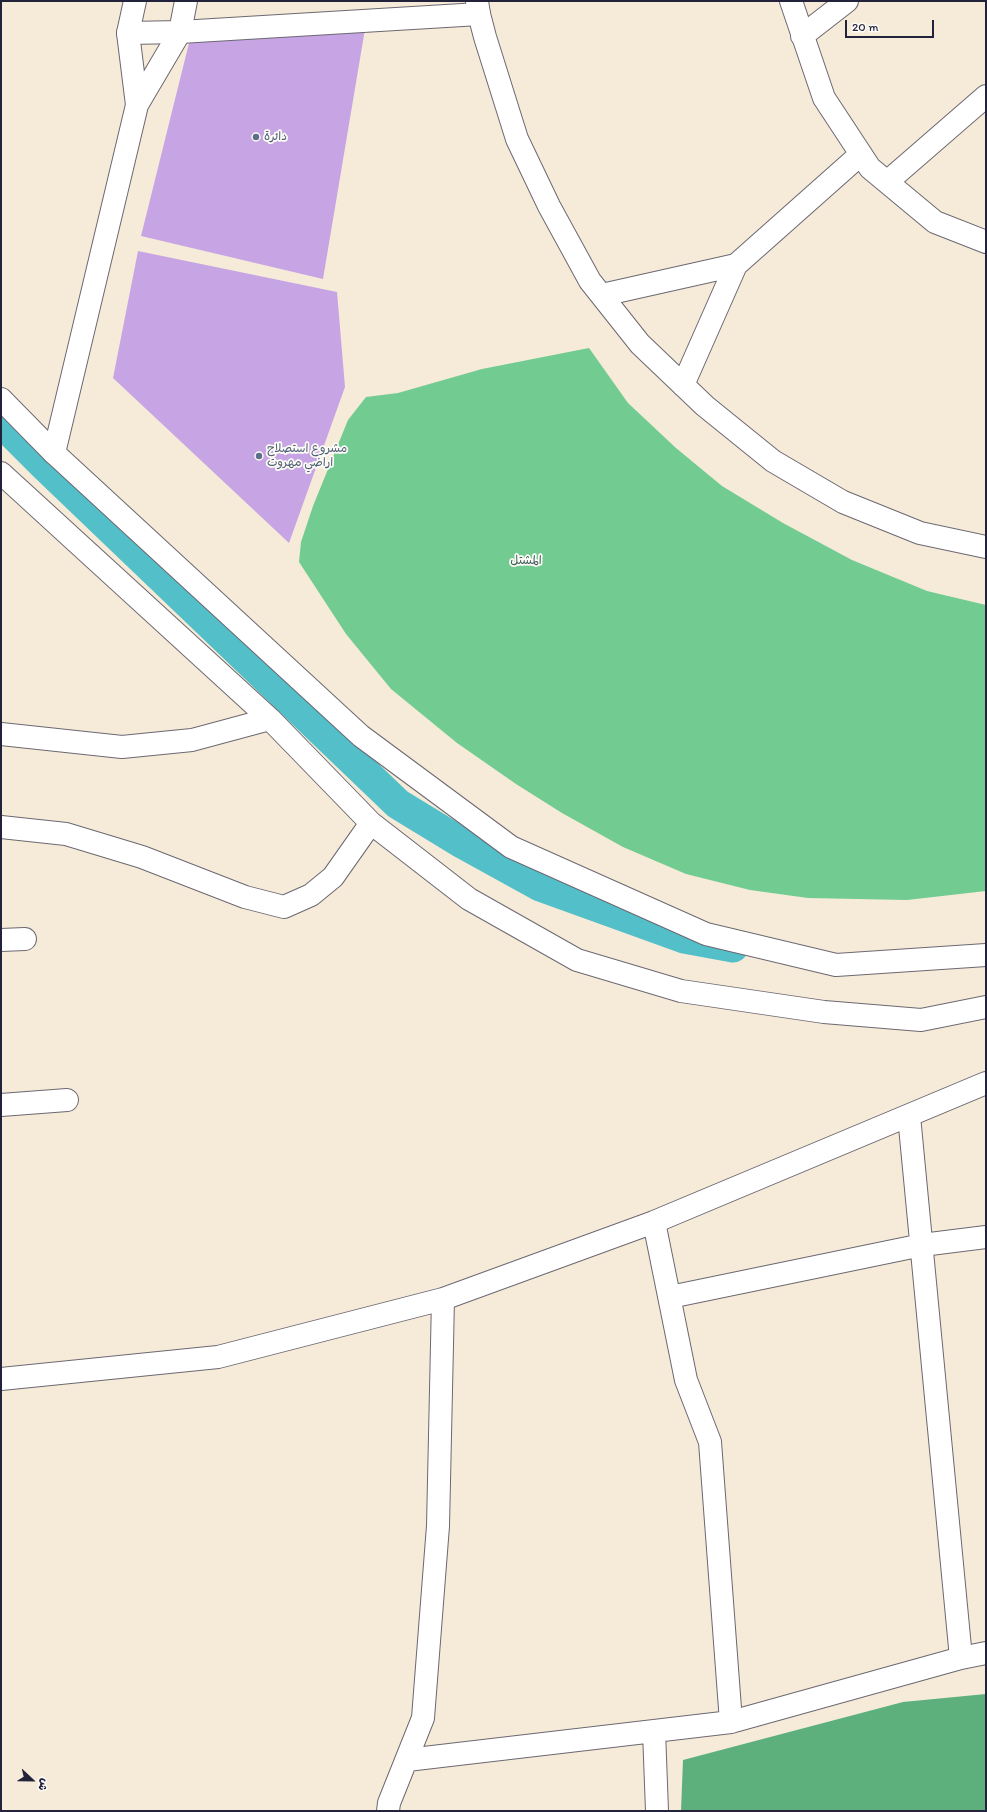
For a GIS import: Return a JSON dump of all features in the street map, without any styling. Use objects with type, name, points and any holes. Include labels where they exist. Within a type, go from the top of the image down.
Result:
[{"type":"street","points":[[135,1],[128,33],[137,105]]},
{"type":"street","points":[[54,453],[137,105],[180,32],[186,1]]},
{"type":"street","points":[[791,1],[824,98],[870,168],[935,222],[986,242]]},
{"type":"street","points":[[802,36],[847,1]]},
{"type":"street","points":[[128,33],[180,32],[478,8],[517,139],[549,206],[590,281],[640,344],[705,406],[773,461],[842,502],[920,533],[986,547]]},
{"type":"street","points":[[887,182],[986,96]]},
{"type":"street","points":[[683,385],[736,265],[861,154]]},
{"type":"street","points":[[602,295],[736,265]]},
{"type":"street","points":[[1,399],[54,453],[362,736],[511,847],[706,934],[836,965],[986,955]]},
{"type":"street","points":[[1,472],[270,719],[371,823],[469,899],[577,960],[681,991],[824,1012],[921,1020],[986,1006]]},
{"type":"street","points":[[1,734],[122,747],[192,740],[270,719]]},
{"type":"street","points":[[1,827],[66,834],[142,857],[245,897],[284,907],[311,895],[333,877],[371,823]]},
{"type":"street","points":[[1,940],[26,940]]},
{"type":"street","points":[[1,1379],[218,1356],[443,1299],[654,1222],[986,1083]]},
{"type":"street","points":[[1,1104],[67,1100]]},
{"type":"street","points":[[909,1116],[961,1658]]},
{"type":"street","points":[[654,1222],[686,1380],[710,1442],[731,1722]]},
{"type":"street","points":[[670,1296],[922,1246],[986,1237]]},
{"type":"street","points":[[388,1811],[389,1803],[423,1718],[438,1526],[443,1299]]},
{"type":"street","points":[[407,1760],[731,1722],[961,1658],[986,1654]]},
{"type":"street","points":[[654,1731],[657,1811]]},
{"type":"green space","name":"المشتل","points":[[589,348],[628,403],[676,448],[722,486],[783,523],[852,560],[927,591],[986,605],[986,891],[907,900],[808,898],[750,890],[686,874],[623,847],[562,813],[516,784],[457,743],[391,689],[346,634],[299,562],[301,542],[313,506],[348,420],[366,397],[398,393],[482,369]]},
{"type":"green space","points":[[986,1694],[986,1811],[681,1811],[683,1760],[903,1702]]},
{"type":"building","name":"دائرة","points":[[365,29],[323,279],[141,236],[190,39]]},
{"type":"building","points":[[138,251],[337,292],[345,387],[289,543],[113,378]]},
{"type":"waterway","points":[[1,422],[398,804],[462,843],[540,886],[684,938],[733,947]]},
{"type":"place","name":"دائرة","points":[[256,137]]},
{"type":"place","name":"مشروع استصلاح اراضي مهروت","points":[[259,456]]}]
